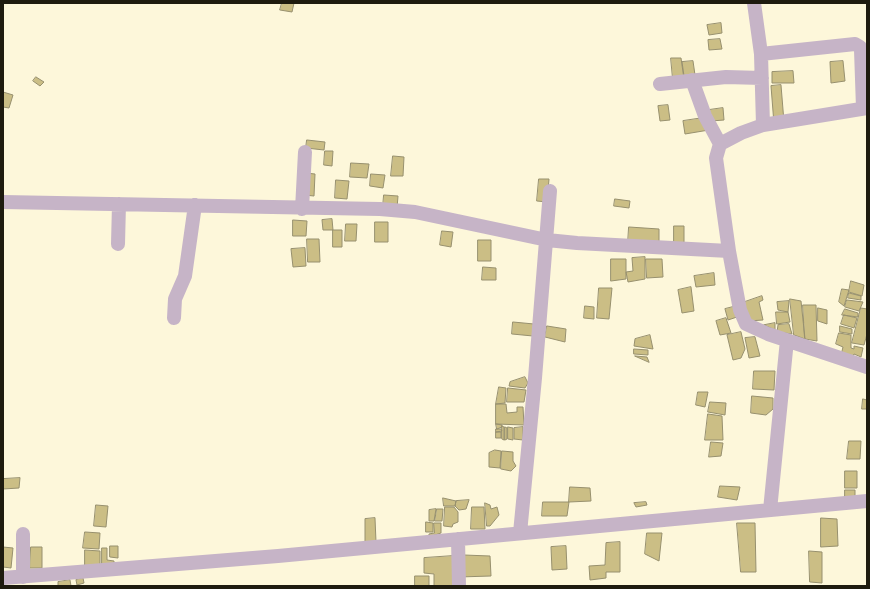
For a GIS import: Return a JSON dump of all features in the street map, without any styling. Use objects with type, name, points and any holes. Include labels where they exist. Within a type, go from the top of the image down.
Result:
[{"type":"street","points":[[754,3],[761,54],[763,125]]},
{"type":"street","points":[[720,144],[741,133],[763,125],[865,108],[861,50],[858,45],[855,44],[761,54]]},
{"type":"street","points":[[660,84],[726,77],[762,78]]},
{"type":"street","points":[[692,80],[705,116],[720,144],[716,158],[729,251],[744,321],[746,324],[768,334],[867,367]]},
{"type":"street","points":[[302,209],[305,152]]},
{"type":"street","points":[[520,533],[547,240],[550,191]]},
{"type":"street","points":[[3,202],[195,205],[302,209],[380,209],[415,212],[547,240],[729,251]]},
{"type":"street","points":[[118,244],[120,204]]},
{"type":"street","points":[[174,318],[175,299],[185,276],[195,205]]},
{"type":"street","points":[[770,510],[787,340]]},
{"type":"street","points":[[3,578],[270,557],[867,501]]},
{"type":"street","points":[[23,534],[23,577]]},
{"type":"street","points":[[458,539],[459,586]]},
{"type":"building","points":[[282,3],[294,3],[292,12],[280,10]]},
{"type":"building","points":[[721,23],[722,33],[709,35],[707,25]]},
{"type":"building","points":[[720,39],[722,49],[709,50],[708,40]]},
{"type":"building","points":[[671,58],[681,58],[684,79],[673,79]]},
{"type":"building","points":[[693,61],[695,75],[684,76],[682,62]]},
{"type":"building","points":[[843,61],[845,81],[831,83],[830,62]]},
{"type":"building","points":[[793,71],[794,83],[772,83],[772,72]]},
{"type":"building","points":[[36,77],[44,82],[40,86],[33,81]]},
{"type":"building","points":[[781,85],[784,122],[774,124],[771,86]]},
{"type":"building","points":[[3,92],[13,95],[9,108],[3,107]]},
{"type":"building","points":[[668,105],[670,120],[660,121],[658,106]]},
{"type":"building","points":[[723,108],[724,120],[711,121],[709,110]]},
{"type":"building","points":[[703,118],[709,130],[685,134],[683,121]]},
{"type":"building","points":[[307,140],[325,142],[324,150],[306,148]]},
{"type":"building","points":[[325,151],[333,151],[332,166],[324,165]]},
{"type":"building","points":[[393,156],[404,157],[403,176],[391,176]]},
{"type":"building","points":[[351,163],[369,164],[367,178],[350,177]]},
{"type":"building","points":[[306,173],[315,174],[314,196],[304,195]]},
{"type":"building","points":[[371,174],[385,175],[383,188],[370,186]]},
{"type":"building","points":[[539,179],[549,179],[547,202],[537,201]]},
{"type":"building","points":[[336,180],[349,181],[347,199],[335,198]]},
{"type":"building","points":[[384,195],[398,196],[397,208],[383,207]]},
{"type":"building","points":[[615,199],[630,201],[629,208],[614,206]]},
{"type":"building","points":[[332,219],[333,230],[323,230],[322,220]]},
{"type":"building","points":[[293,220],[307,221],[306,236],[293,236]]},
{"type":"building","points":[[375,222],[388,222],[388,242],[375,242]]},
{"type":"building","points":[[346,224],[357,224],[356,241],[345,241]]},
{"type":"building","points":[[674,226],[684,226],[684,246],[674,246]]},
{"type":"building","points":[[629,227],[659,229],[659,245],[628,243]]},
{"type":"building","points":[[333,230],[342,230],[342,247],[333,247]]},
{"type":"building","points":[[442,231],[453,232],[451,247],[440,245]]},
{"type":"building","points":[[307,239],[319,239],[320,262],[308,262]]},
{"type":"building","points":[[478,240],[491,240],[491,261],[478,261]]},
{"type":"building","points":[[305,248],[306,266],[293,267],[291,249]]},
{"type":"building","points":[[645,257],[645,279],[628,282],[626,272],[633,271],[632,258]]},
{"type":"building","points":[[611,259],[626,259],[626,279],[611,281]]},
{"type":"building","points":[[646,259],[662,259],[663,277],[647,278]]},
{"type":"building","points":[[483,267],[496,268],[496,280],[482,280]]},
{"type":"building","points":[[714,273],[715,285],[696,287],[694,276]]},
{"type":"building","points":[[851,281],[864,285],[862,296],[849,292]]},
{"type":"building","points":[[691,287],[694,311],[682,313],[678,290]]},
{"type":"building","points":[[599,288],[612,288],[609,319],[597,318]]},
{"type":"building","points":[[842,289],[849,290],[844,306],[839,302]]},
{"type":"building","points":[[849,293],[861,296],[861,300],[848,298]]},
{"type":"building","points":[[762,296],[763,300],[759,302],[763,320],[748,321],[742,303]]},
{"type":"building","points":[[790,299],[801,301],[805,339],[794,335]]},
{"type":"building","points":[[847,300],[863,302],[859,311],[845,307]]},
{"type":"building","points":[[789,301],[788,312],[778,310],[777,302]]},
{"type":"building","points":[[803,305],[816,305],[817,341],[805,339]]},
{"type":"building","points":[[585,306],[594,307],[594,319],[584,318]]},
{"type":"building","points":[[737,306],[737,317],[728,320],[725,309]]},
{"type":"building","points":[[818,308],[827,310],[827,324],[818,321]]},
{"type":"building","points":[[861,308],[867,309],[867,334],[864,345],[852,343]]},
{"type":"building","points":[[845,309],[858,313],[858,317],[842,315]]},
{"type":"building","points":[[776,312],[788,312],[790,322],[777,324]]},
{"type":"building","points":[[844,315],[857,318],[854,328],[841,324]]},
{"type":"building","points":[[726,318],[731,333],[720,335],[716,321]]},
{"type":"building","points":[[513,322],[534,324],[533,336],[512,334]]},
{"type":"building","points":[[775,323],[775,330],[764,325]]},
{"type":"building","points":[[789,324],[792,334],[777,332],[778,325]]},
{"type":"building","points":[[547,326],[566,329],[565,342],[545,337]]},
{"type":"building","points":[[840,326],[852,329],[852,334],[840,332]]},
{"type":"building","points":[[741,332],[745,349],[741,358],[733,360],[727,335]]},
{"type":"building","points":[[839,333],[851,335],[851,348],[854,349],[854,346],[863,348],[861,357],[854,354],[851,360],[841,355],[843,347],[836,344]]},
{"type":"building","points":[[650,335],[653,349],[634,346],[635,339]]},
{"type":"building","points":[[755,337],[760,356],[749,358],[745,338]]},
{"type":"building","points":[[634,349],[648,350],[648,355],[634,354]]},
{"type":"building","points":[[635,356],[647,357],[649,362]]},
{"type":"building","points":[[754,371],[775,371],[774,390],[753,389]]},
{"type":"building","points":[[525,377],[528,383],[525,388],[509,386],[510,382]]},
{"type":"building","points":[[499,387],[506,388],[505,403],[496,404]]},
{"type":"building","points":[[508,388],[526,390],[524,402],[507,402]]},
{"type":"building","points":[[698,392],[708,392],[705,407],[696,405]]},
{"type":"building","points":[[752,396],[773,398],[773,409],[766,415],[751,413]]},
{"type":"building","points":[[863,399],[867,400],[867,409],[862,409]]},
{"type":"building","points":[[710,402],[726,403],[725,415],[708,412]]},
{"type":"building","points":[[496,404],[506,404],[507,413],[517,412],[517,407],[523,407],[524,425],[496,424]]},
{"type":"building","points":[[708,414],[722,416],[723,440],[705,440]]},
{"type":"building","points":[[496,424],[502,425],[502,427],[497,429]]},
{"type":"building","points":[[502,426],[504,427],[504,440],[502,439]]},
{"type":"building","points":[[505,427],[507,428],[507,439],[505,440]]},
{"type":"building","points":[[508,427],[513,428],[513,440],[508,439]]},
{"type":"building","points":[[523,427],[523,440],[514,439],[514,428]]},
{"type":"building","points":[[496,429],[501,429],[502,431],[496,432]]},
{"type":"building","points":[[496,432],[501,432],[501,438],[496,438]]},
{"type":"building","points":[[849,441],[861,441],[860,459],[847,459]]},
{"type":"building","points":[[711,442],[723,443],[721,456],[709,457]]},
{"type":"building","points":[[495,450],[501,451],[500,468],[489,467],[489,453]]},
{"type":"building","points":[[502,451],[513,452],[513,461],[516,466],[511,471],[501,469]]},
{"type":"building","points":[[845,471],[857,471],[857,488],[845,488]]},
{"type":"building","points":[[20,478],[19,488],[3,489],[3,479]]},
{"type":"building","points":[[720,486],[740,487],[737,500],[718,497]]},
{"type":"building","points":[[570,487],[590,488],[591,501],[569,502]]},
{"type":"building","points":[[845,490],[855,490],[855,499],[845,500]]},
{"type":"building","points":[[443,498],[456,501],[455,506],[444,506]]},
{"type":"building","points":[[469,500],[466,509],[459,510],[455,506],[456,501]]},
{"type":"building","points":[[543,502],[569,502],[567,516],[542,516]]},
{"type":"building","points":[[646,502],[647,505],[636,507],[634,503]]},
{"type":"building","points":[[485,503],[490,505],[491,509],[497,507],[499,515],[490,526],[487,526]]},
{"type":"building","points":[[96,505],[108,506],[106,527],[94,526]]},
{"type":"building","points":[[445,507],[454,507],[458,512],[458,522],[453,524],[452,527],[444,526]]},
{"type":"building","points":[[472,507],[484,507],[485,529],[471,529]]},
{"type":"building","points":[[436,509],[434,521],[429,521],[429,510]]},
{"type":"building","points":[[437,509],[443,509],[442,521],[435,521]]},
{"type":"building","points":[[375,518],[376,542],[365,543],[365,519]]},
{"type":"building","points":[[821,518],[837,519],[838,546],[821,547]]},
{"type":"building","points":[[426,522],[433,523],[433,532],[426,532]]},
{"type":"building","points":[[434,523],[441,523],[441,533],[429,537],[429,534],[434,533]]},
{"type":"building","points":[[737,523],[755,523],[756,572],[741,572]]},
{"type":"building","points":[[85,532],[100,533],[99,549],[83,548]]},
{"type":"building","points":[[647,533],[662,533],[659,561],[645,554]]},
{"type":"building","points":[[620,542],[620,572],[606,572],[606,578],[590,580],[589,566],[605,565],[606,543]]},
{"type":"building","points":[[110,546],[118,546],[118,558],[110,557]]},
{"type":"building","points":[[566,546],[567,569],[552,570],[551,547]]},
{"type":"building","points":[[3,547],[13,548],[11,568],[3,567]]},
{"type":"building","points":[[31,547],[42,547],[42,568],[30,568]]},
{"type":"building","points":[[102,548],[107,548],[107,560],[114,561],[114,566],[102,565]]},
{"type":"building","points":[[85,550],[100,551],[100,566],[85,566]]},
{"type":"building","points":[[809,551],[822,552],[822,583],[810,582]]},
{"type":"building","points":[[464,555],[490,556],[491,576],[459,577]]},
{"type":"building","points":[[453,556],[455,586],[434,586],[434,574],[424,573],[424,558]]},
{"type":"building","points":[[415,576],[429,576],[429,586],[415,586]]},
{"type":"building","points":[[83,578],[84,583],[77,585],[76,580]]},
{"type":"building","points":[[70,580],[71,586],[58,586],[58,582]]}]
